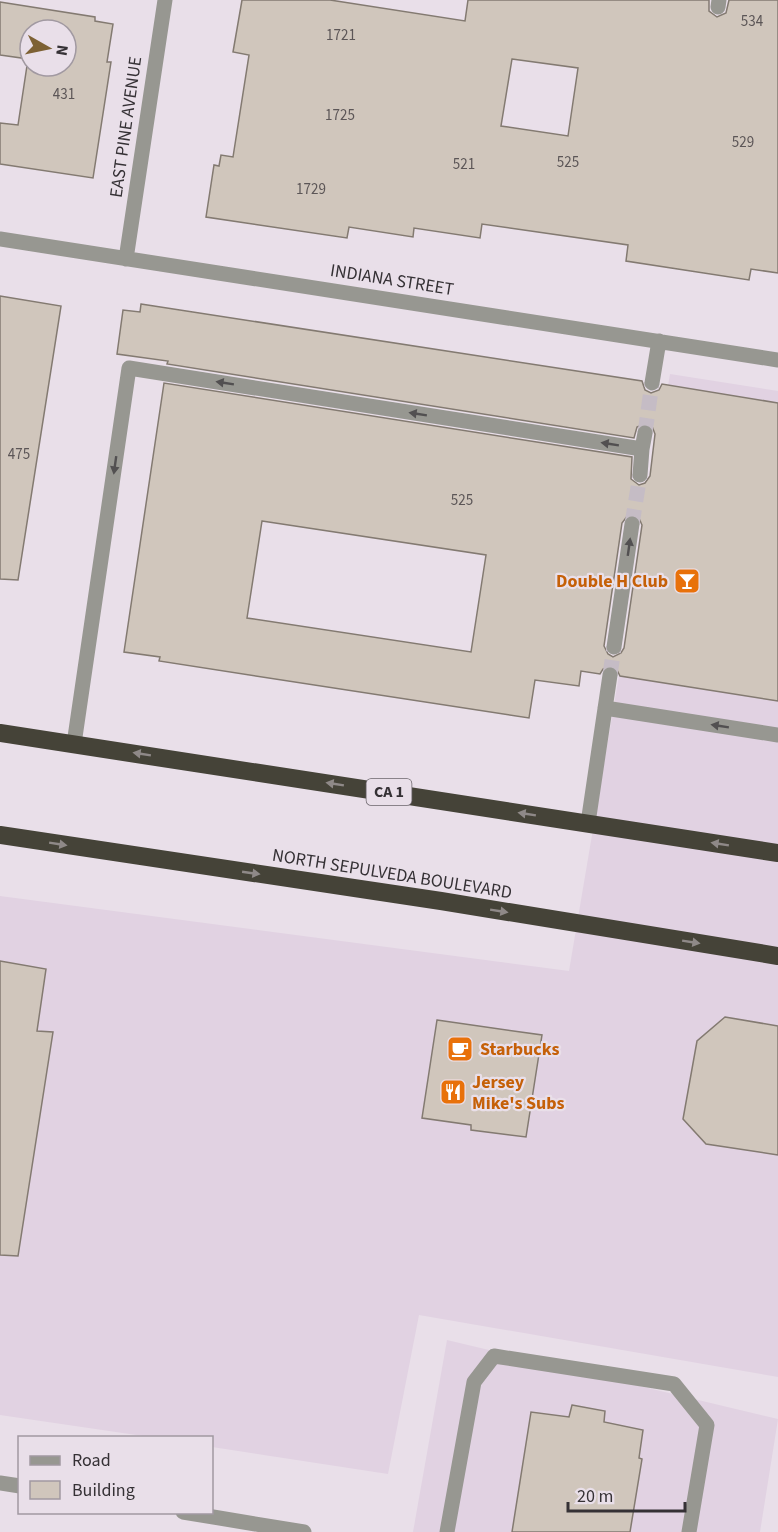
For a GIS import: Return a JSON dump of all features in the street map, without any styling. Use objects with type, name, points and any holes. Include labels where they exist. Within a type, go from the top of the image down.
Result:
[{"type":"highway","name":"CA 1","points":[[0,733],[778,853]]},
{"type":"highway","name":"NORTH SEPULVEDA BOULEVARD","points":[[0,835],[778,956]]},
{"type":"street","name":"EAST PINE AVENUE","points":[[126,259],[165,0]]},
{"type":"street","name":"INDIANA STREET","points":[[0,239],[778,360]]},
{"type":"street","points":[[652,383],[659,341]]},
{"type":"street","points":[[74,744],[129,368],[642,449]]},
{"type":"street","points":[[640,475],[645,433]]},
{"type":"street","points":[[614,647],[632,524]]},
{"type":"street","points":[[588,823],[610,675]]},
{"type":"street","points":[[605,708],[778,735]]},
{"type":"street","points":[[447,1532],[474,1382],[494,1356],[674,1384],[707,1425],[689,1532]]},
{"type":"street","points":[[0,1483],[18,1486]]},
{"type":"street","points":[[195,1514],[304,1532]]},
{"type":"shaded area","points":[[670,374],[778,391],[778,1377],[419,1315],[388,1474],[213,1447],[213,1436],[143,1436],[0,1415],[0,896],[569,971]]},
{"type":"shaded area","points":[[447,1340],[778,1419],[760,1532],[413,1532]]},
{"type":"building","points":[[242,0],[330,0],[465,21],[468,0],[709,0],[709,11],[717,17],[726,13],[729,0],[778,0],[778,273],[751,269],[749,280],[626,261],[628,245],[482,224],[480,238],[414,228],[413,237],[349,227],[347,238],[206,217],[214,165],[219,166],[221,155],[233,157],[249,55],[233,52]],"holes":[[[512,59],[578,68],[568,136],[501,126]]]},
{"type":"building","points":[[0,2],[95,17],[95,21],[113,24],[107,62],[111,62],[93,178],[0,164],[0,123],[18,125],[25,78],[78,78],[78,18],[18,18],[18,58],[0,55]]},
{"type":"building","points":[[0,296],[61,306],[18,580],[0,579]]},
{"type":"building","points":[[141,304],[642,381],[645,390],[651,393],[659,390],[662,384],[778,403],[778,701],[620,676],[616,668],[611,665],[603,669],[600,674],[581,671],[579,686],[535,680],[529,718],[159,661],[160,657],[124,652],[164,383],[632,457],[631,479],[639,485],[645,483],[650,476],[655,434],[652,426],[646,423],[637,427],[634,438],[167,364],[168,361],[117,354],[123,310],[140,312]],"holes":[[[628,515],[638,516],[642,525],[624,648],[621,653],[613,657],[608,654],[604,646],[622,523]],[[262,521],[486,555],[471,652],[247,618]]]},
{"type":"building","points":[[0,961],[46,969],[37,1031],[53,1032],[18,1256],[0,1255]]},
{"type":"building","points":[[725,1017],[778,1026],[778,1155],[706,1144],[683,1119],[697,1041]]},
{"type":"building","points":[[437,1020],[542,1035],[526,1137],[471,1130],[471,1125],[422,1118]]},
{"type":"building","points":[[572,1405],[605,1411],[604,1422],[643,1430],[639,1458],[642,1459],[630,1532],[512,1532],[531,1412],[569,1417]]},
{"type":"tunnel","points":[[645,433],[652,383]]},
{"type":"tunnel","points":[[632,524],[640,475]]},
{"type":"tunnel","points":[[610,675],[614,647]]},
{"type":"place","name":"Double H Club","points":[[687,581]]},
{"type":"place","name":"Starbucks","points":[[460,1049]]},
{"type":"place","name":"Jersey Mike's Subs","points":[[453,1092]]}]
